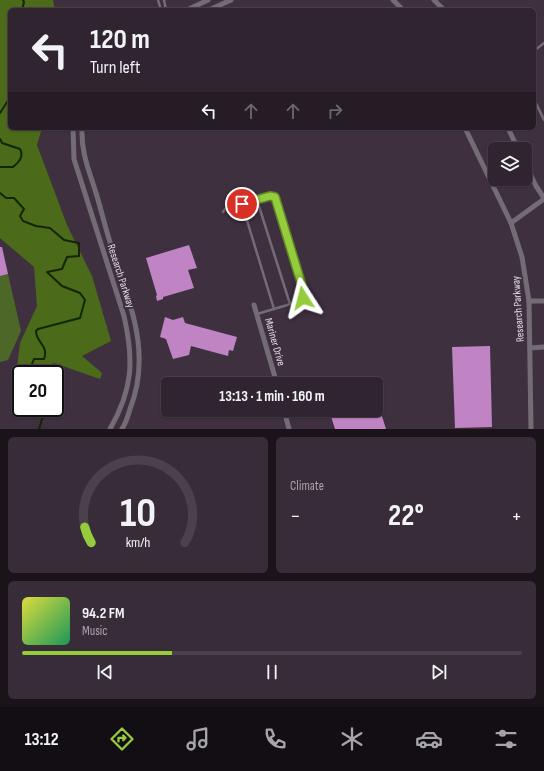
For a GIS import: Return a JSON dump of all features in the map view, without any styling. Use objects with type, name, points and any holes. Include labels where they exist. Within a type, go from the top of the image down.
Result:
[{"type":"street","points":[[191,8],[208,0]]},
{"type":"street","points":[[213,8],[231,0]]},
{"type":"street","points":[[393,0],[401,8]]},
{"type":"street","points":[[434,0],[442,8]]},
{"type":"street","name":"Research Parkway","points":[[73,130],[74,159],[129,336],[131,356],[125,400],[110,429]]},
{"type":"street","name":"Research Parkway","points":[[82,130],[83,149],[86,165],[96,191],[134,315],[138,333],[140,369],[137,390],[122,429]]},
{"type":"street","name":"Research Parkway","points":[[466,130],[511,223],[522,257],[529,301],[531,429]]},
{"type":"street","points":[[509,130],[515,142]]},
{"type":"street","points":[[511,223],[544,199],[532,178]]},
{"type":"street","points":[[106,262],[116,259]]},
{"type":"street","points":[[529,301],[544,301]]},
{"type":"street","name":"Mariner Drive","points":[[254,305],[275,377]]},
{"type":"street","points":[[530,348],[544,347]]},
{"type":"street","points":[[131,356],[140,356]]},
{"type":"street","points":[[286,417],[289,429]]},
{"type":"lane","points":[[536,49],[544,43]]},
{"type":"lane","points":[[536,104],[544,120]]},
{"type":"lane","points":[[223,212],[242,204],[270,196],[275,197],[304,295],[301,300],[256,314]]},
{"type":"lane","points":[[257,200],[290,304]]},
{"type":"lane","points":[[242,204],[274,308]]},
{"type":"green space","points":[[0,0],[53,0],[55,8],[8,8],[8,130],[41,130],[37,145],[67,225],[92,276],[111,341],[82,356],[102,373],[100,379],[64,366],[64,365],[54,363],[50,365],[17,365],[20,343],[37,306],[34,267],[0,238]]},
{"type":"green space","points":[[8,274],[21,331],[8,360],[0,362],[0,276]]},
{"type":"building","points":[[189,245],[197,268],[188,270],[194,288],[163,297],[163,299],[157,301],[157,295],[146,258]]},
{"type":"building","points":[[0,247],[2,247],[8,274],[0,276]]},
{"type":"building","points":[[165,317],[173,320],[183,317],[185,323],[237,337],[233,351],[229,350],[228,356],[191,346],[189,355],[173,359],[166,339],[160,337]]},
{"type":"building","points":[[490,346],[492,427],[455,428],[452,347]]},
{"type":"building","points":[[331,417],[382,417],[386,429],[335,429]]},
{"type":"waterway","points":[[22,8],[23,0]]},
{"type":"waterway","points":[[0,113],[8,101]]},
{"type":"waterway","points":[[0,139],[2,143],[20,149],[21,152],[19,161],[13,167],[0,167]]},
{"type":"waterway","points":[[0,193],[6,198],[14,198],[24,209],[20,216],[23,221],[36,226],[50,228],[64,240],[79,243],[79,256],[67,257],[62,269],[47,272],[62,286],[80,293],[85,300],[80,318],[38,329],[36,331],[37,335],[44,347],[45,354],[44,359],[34,359],[33,365]]},
{"type":"waterway","points":[[39,429],[43,417]]},
{"type":"route","points":[[242,204],[270,196],[275,197],[303,289],[303,298]]}]
